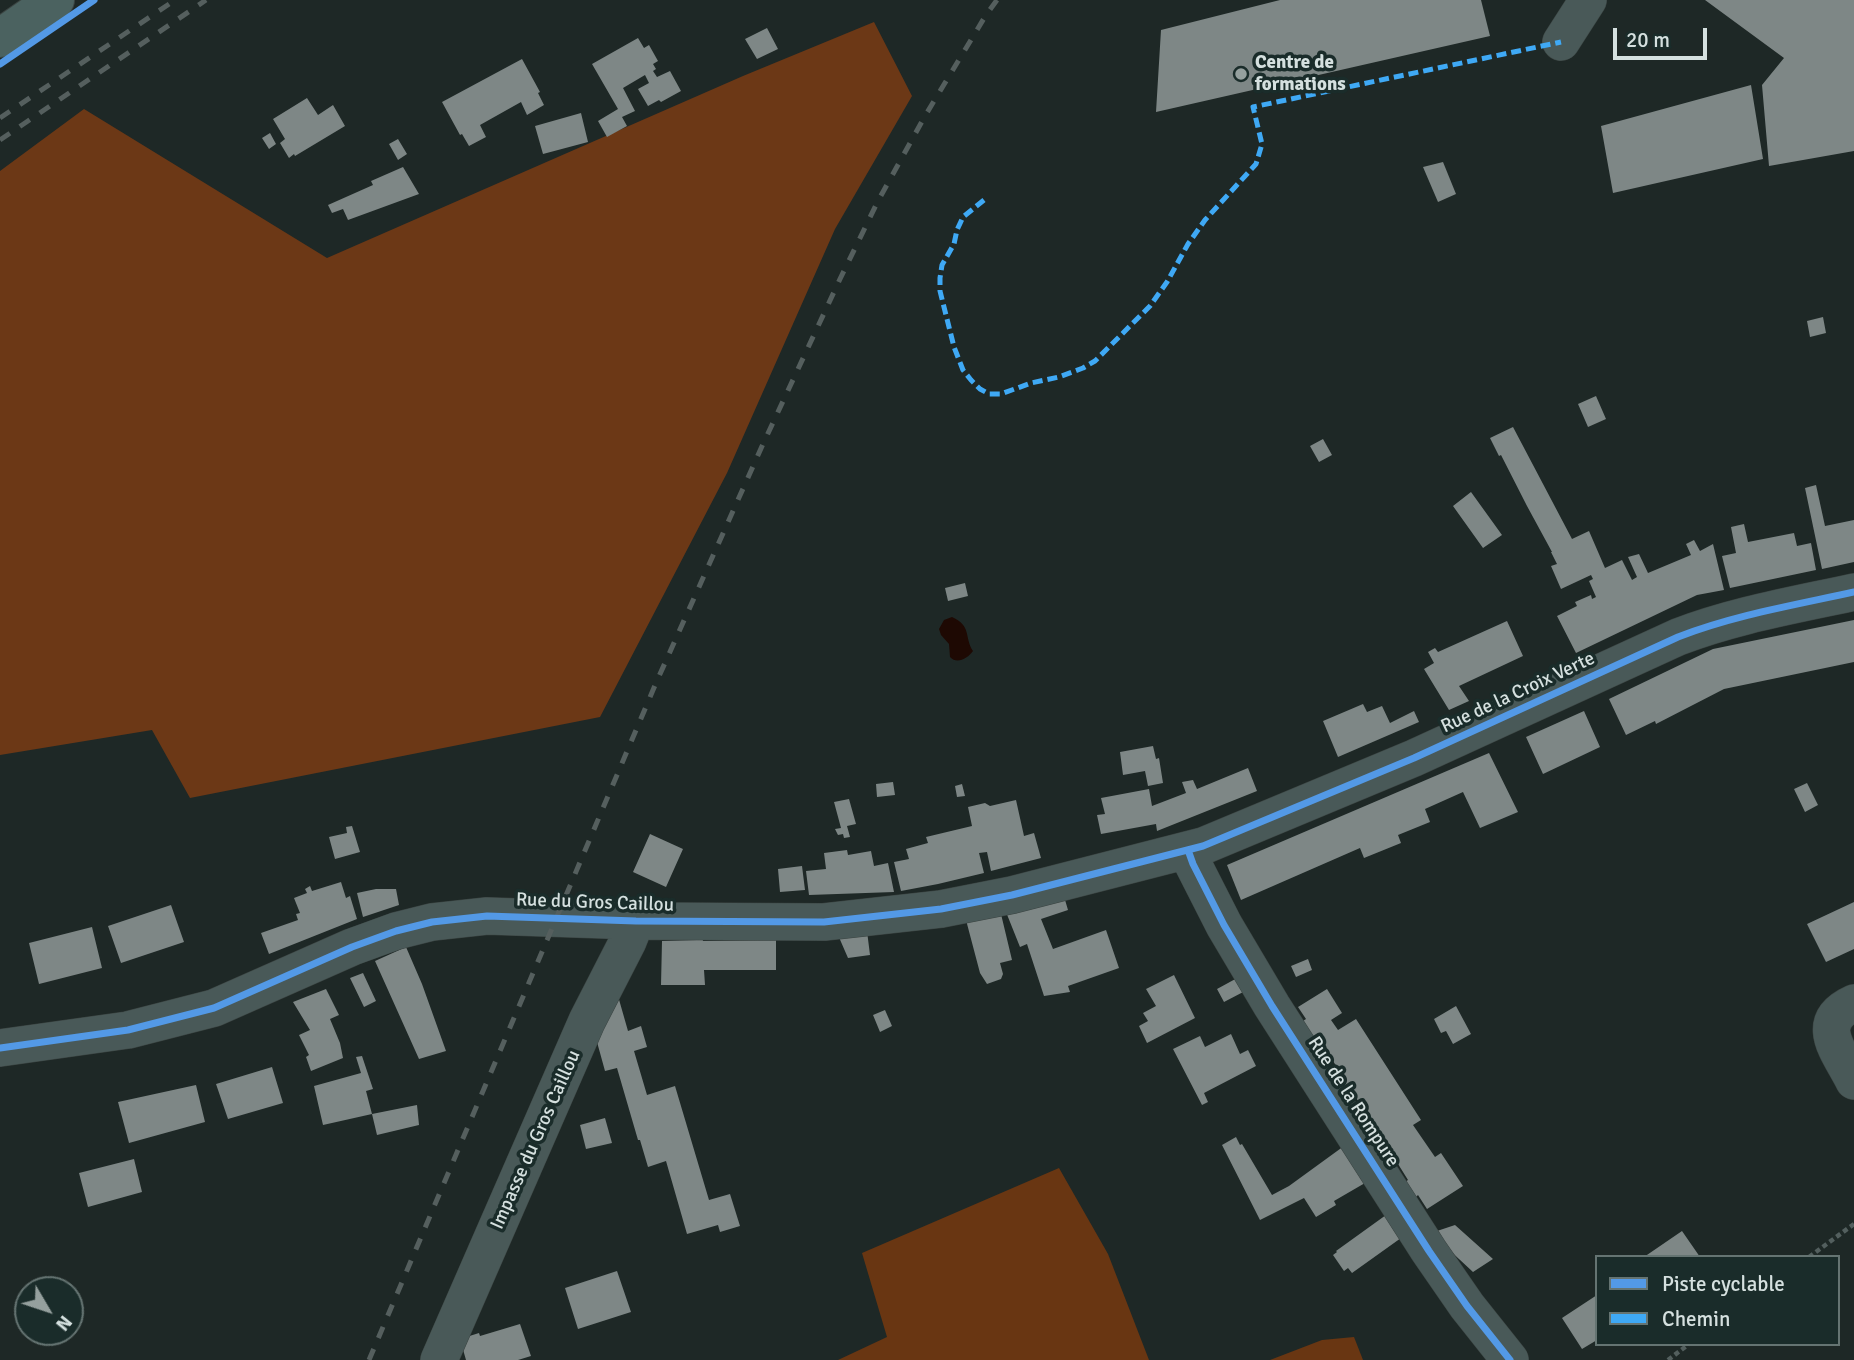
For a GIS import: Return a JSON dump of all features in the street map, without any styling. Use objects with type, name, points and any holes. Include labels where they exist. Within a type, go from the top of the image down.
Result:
[{"type":"main road","points":[[0,38],[55,0]]},
{"type":"street","points":[[1561,43],[1588,0]]},
{"type":"street","name":"Rue de la Croix Verte","points":[[1195,848],[1414,758],[1708,625],[1854,592]]},
{"type":"street","name":"Rue du Gros Caillou","points":[[0,1048],[128,1030],[214,1008],[352,947],[396,930],[432,922],[487,916],[636,921],[824,922],[941,909],[1025,891],[1195,848]]},
{"type":"street","name":"Rue de la Rompure","points":[[1195,848],[1193,864],[1224,925],[1272,1006],[1429,1251],[1467,1306],[1510,1360]]},
{"type":"street","name":"Impasse du Gros Caillou","points":[[439,1360],[587,1021],[636,921]]},
{"type":"street","points":[[1854,1003],[1841,1009],[1831,1021],[1830,1034],[1854,1081]]},
{"type":"path","points":[[1812,1255],[1854,1224]]},
{"type":"path","points":[[1668,1360],[1686,1346]]},
{"type":"shaded area","points":[[874,22],[912,96],[835,229],[727,473],[600,717],[190,798],[152,730],[0,755],[0,171],[84,109],[327,258],[743,76]]},
{"type":"shaded area","points":[[952,617],[965,628],[973,651],[959,660],[950,657],[949,644],[939,629],[944,620]]},
{"type":"shaded area","points":[[1059,1168],[1108,1254],[1149,1360],[838,1360],[887,1337],[862,1253]]},
{"type":"shaded area","points":[[1354,1337],[1363,1360],[1270,1360],[1322,1340]]},
{"type":"building","name":"Centre de formations","points":[[1280,0],[1481,0],[1490,36],[1156,112],[1161,30]]},
{"type":"building","points":[[1705,0],[1854,0],[1854,151],[1769,166],[1762,85],[1784,58]]},
{"type":"building","points":[[767,28],[778,49],[757,59],[745,39]]},
{"type":"building","points":[[638,38],[644,48],[649,45],[658,61],[653,64],[657,77],[670,71],[681,91],[648,106],[638,89],[649,83],[645,75],[623,88],[635,111],[622,117],[627,126],[607,137],[598,121],[618,109],[592,64]]},
{"type":"building","points":[[522,59],[544,105],[527,115],[521,102],[480,125],[486,137],[469,146],[442,102]]},
{"type":"building","points":[[1751,85],[1763,159],[1613,193],[1601,126]]},
{"type":"building","points":[[307,98],[318,115],[333,105],[345,126],[289,158],[280,143],[285,139],[273,119]]},
{"type":"building","points":[[581,113],[588,142],[543,154],[535,126]]},
{"type":"building","points":[[270,133],[276,144],[269,149],[262,138]]},
{"type":"building","points":[[398,139],[407,154],[398,160],[389,144]]},
{"type":"building","points":[[1443,162],[1456,194],[1438,202],[1423,167]]},
{"type":"building","points":[[403,167],[419,194],[348,220],[343,209],[332,213],[328,205],[373,185],[371,181]]},
{"type":"building","points":[[1823,317],[1826,333],[1810,337],[1807,321]]},
{"type":"building","points":[[1596,396],[1606,419],[1588,427],[1578,404]]},
{"type":"building","points":[[1513,427],[1572,539],[1589,531],[1605,568],[1622,560],[1632,580],[1637,577],[1628,557],[1639,554],[1648,573],[1691,555],[1686,544],[1694,540],[1700,551],[1713,544],[1724,590],[1697,595],[1576,653],[1557,616],[1577,606],[1575,602],[1591,595],[1592,599],[1596,597],[1589,581],[1593,579],[1591,575],[1561,589],[1551,566],[1557,564],[1552,552],[1490,438]]},
{"type":"building","points":[[1323,439],[1332,455],[1319,462],[1310,446]]},
{"type":"building","points":[[1816,485],[1825,526],[1854,520],[1854,562],[1822,569],[1805,488]]},
{"type":"building","points":[[1471,492],[1502,535],[1483,548],[1453,506]]},
{"type":"building","points":[[1744,524],[1748,542],[1794,533],[1797,546],[1811,543],[1816,570],[1730,588],[1722,556],[1736,553],[1731,527]]},
{"type":"building","points":[[965,583],[968,596],[948,601],[945,588]]},
{"type":"building","points":[[1854,620],[1854,662],[1724,689],[1656,724],[1655,721],[1626,735],[1609,699],[1713,649]]},
{"type":"building","points":[[1507,621],[1523,656],[1459,686],[1469,701],[1449,710],[1424,669],[1434,663],[1428,652],[1435,648],[1438,652]]},
{"type":"building","points":[[1363,704],[1367,712],[1382,706],[1390,723],[1414,711],[1419,722],[1338,757],[1323,721]]},
{"type":"building","points":[[1584,711],[1600,747],[1543,774],[1526,737]]},
{"type":"building","points":[[1153,746],[1156,759],[1159,758],[1163,783],[1148,786],[1145,771],[1123,775],[1120,752]]},
{"type":"building","points":[[1489,753],[1518,812],[1480,828],[1463,792],[1425,809],[1430,822],[1398,835],[1401,843],[1364,858],[1360,848],[1241,900],[1227,865]]},
{"type":"building","points":[[1248,768],[1257,791],[1157,831],[1156,824],[1101,834],[1097,815],[1105,814],[1101,798],[1149,789],[1152,806],[1186,793],[1182,782],[1193,780],[1197,789]]},
{"type":"building","points":[[893,782],[895,795],[877,797],[876,784]]},
{"type":"building","points":[[1807,783],[1818,805],[1805,812],[1794,789]]},
{"type":"building","points":[[962,784],[965,796],[957,797],[955,786]]},
{"type":"building","points":[[849,799],[856,824],[847,826],[850,837],[844,838],[843,834],[838,835],[835,829],[841,828],[834,802]]},
{"type":"building","points":[[1016,800],[1024,836],[1034,833],[1041,858],[991,871],[987,852],[979,853],[984,873],[901,891],[894,862],[909,859],[906,849],[928,843],[926,837],[972,826],[968,807],[985,803],[990,806]]},
{"type":"building","points":[[352,826],[360,852],[335,859],[329,837],[347,833],[346,827]]},
{"type":"building","points":[[650,834],[683,849],[666,887],[633,872]]},
{"type":"building","points":[[847,850],[848,855],[871,851],[874,866],[888,863],[894,892],[809,895],[806,871],[826,869],[824,853]]},
{"type":"building","points":[[802,866],[805,890],[780,892],[778,869]]},
{"type":"building","points":[[341,882],[346,898],[350,896],[357,919],[269,954],[261,933],[298,920],[296,914],[300,913],[294,898],[307,893],[305,889],[310,886],[312,891]]},
{"type":"building","points":[[396,889],[399,905],[363,917],[357,893]]},
{"type":"building","points":[[1063,893],[1068,910],[1041,919],[1053,949],[1106,930],[1119,968],[1068,986],[1070,992],[1044,996],[1027,944],[1020,947],[1006,912]]},
{"type":"building","points":[[1854,902],[1854,949],[1826,962],[1807,924]]},
{"type":"building","points":[[171,905],[184,942],[121,963],[108,926]]},
{"type":"building","points":[[1001,914],[1012,960],[1000,963],[1003,974],[1001,979],[987,984],[980,973],[966,920]]},
{"type":"building","points":[[92,927],[102,968],[39,984],[29,943]]},
{"type":"building","points":[[867,931],[870,955],[848,958],[838,935]]},
{"type":"building","points":[[697,936],[702,936],[703,941],[776,940],[776,970],[704,970],[705,985],[661,985],[662,941],[697,940]]},
{"type":"building","points":[[406,947],[446,1051],[419,1059],[375,961]]},
{"type":"building","points":[[1308,959],[1312,970],[1296,977],[1291,966]]},
{"type":"building","points":[[363,973],[376,1001],[364,1007],[350,978]]},
{"type":"building","points":[[1174,975],[1195,1018],[1147,1043],[1139,1026],[1148,1021],[1143,1013],[1156,1006],[1146,989]]},
{"type":"building","points":[[1239,977],[1247,990],[1224,1002],[1217,989]]},
{"type":"building","points":[[326,989],[339,1015],[330,1019],[343,1058],[311,1071],[306,1057],[309,1055],[299,1035],[310,1030],[293,1002]]},
{"type":"building","points":[[1327,989],[1342,1013],[1331,1020],[1338,1030],[1356,1019],[1421,1120],[1413,1125],[1435,1157],[1441,1153],[1463,1186],[1427,1209],[1418,1195],[1415,1198],[1405,1182],[1408,1180],[1375,1127],[1371,1129],[1363,1117],[1367,1115],[1353,1093],[1350,1095],[1342,1083],[1346,1081],[1320,1041],[1317,1043],[1303,1021],[1306,1019],[1298,1007]]},
{"type":"building","points":[[618,996],[628,1031],[641,1026],[647,1047],[634,1051],[647,1095],[675,1086],[709,1200],[730,1194],[740,1226],[720,1232],[718,1225],[687,1234],[666,1161],[648,1167],[617,1068],[605,1071],[597,1042]]},
{"type":"building","points":[[1456,1006],[1471,1034],[1453,1044],[1446,1031],[1441,1033],[1434,1019]]},
{"type":"building","points":[[885,1010],[892,1026],[880,1032],[873,1015]]},
{"type":"building","points":[[1231,1034],[1240,1054],[1248,1050],[1256,1066],[1204,1093],[1208,1102],[1202,1105],[1173,1049],[1200,1036],[1205,1047]]},
{"type":"building","points":[[362,1056],[373,1089],[366,1091],[372,1114],[323,1125],[314,1086],[361,1073],[356,1057]]},
{"type":"building","points":[[272,1067],[283,1103],[228,1119],[216,1084]]},
{"type":"building","points":[[196,1085],[205,1122],[129,1143],[118,1102]]},
{"type":"building","points":[[417,1105],[419,1125],[377,1135],[372,1114]]},
{"type":"building","points":[[605,1118],[612,1143],[586,1149],[580,1125]]},
{"type":"building","points":[[1236,1137],[1272,1195],[1289,1186],[1344,1146],[1365,1183],[1334,1201],[1336,1205],[1316,1217],[1304,1198],[1260,1220],[1222,1145]]},
{"type":"building","points":[[134,1159],[142,1192],[88,1207],[79,1173]]},
{"type":"building","points":[[1386,1215],[1401,1238],[1352,1273],[1348,1268],[1344,1271],[1333,1255],[1336,1251]]},
{"type":"building","points":[[1455,1225],[1493,1259],[1473,1272],[1431,1233]]},
{"type":"building","points":[[1682,1231],[1699,1255],[1647,1255]]},
{"type":"building","points":[[617,1271],[631,1312],[578,1329],[565,1288]]},
{"type":"building","points":[[1595,1296],[1595,1341],[1582,1349],[1562,1318]]},
{"type":"building","points":[[520,1324],[531,1356],[518,1360],[466,1360],[460,1339]]},
{"type":"railway","points":[[0,118],[175,0]]},
{"type":"railway","points":[[0,140],[206,0]]},
{"type":"railway","points":[[369,1360],[656,683],[763,444],[878,201],[925,116],[997,0]]},
{"type":"marked path","points":[[984,200],[963,217],[954,244],[942,265],[940,291],[954,347],[963,370],[980,389],[989,394],[1001,394],[1031,383],[1059,377],[1095,361],[1150,306],[1205,220],[1256,164],[1262,144],[1253,107],[1561,42]]},
{"type":"cycle path","points":[[0,64],[94,0]]},
{"type":"cycle path","points":[[0,1048],[128,1030],[214,1008],[352,947],[396,931],[432,922],[487,916],[636,921],[824,922],[941,909],[1012,895],[1203,846],[1414,758],[1678,637],[1743,617],[1854,592]]},
{"type":"cycle path","points":[[1188,850],[1224,925],[1272,1006],[1429,1251],[1467,1306],[1510,1360]]},
{"type":"place","name":"Centre de formations","points":[[1241,74]]}]
